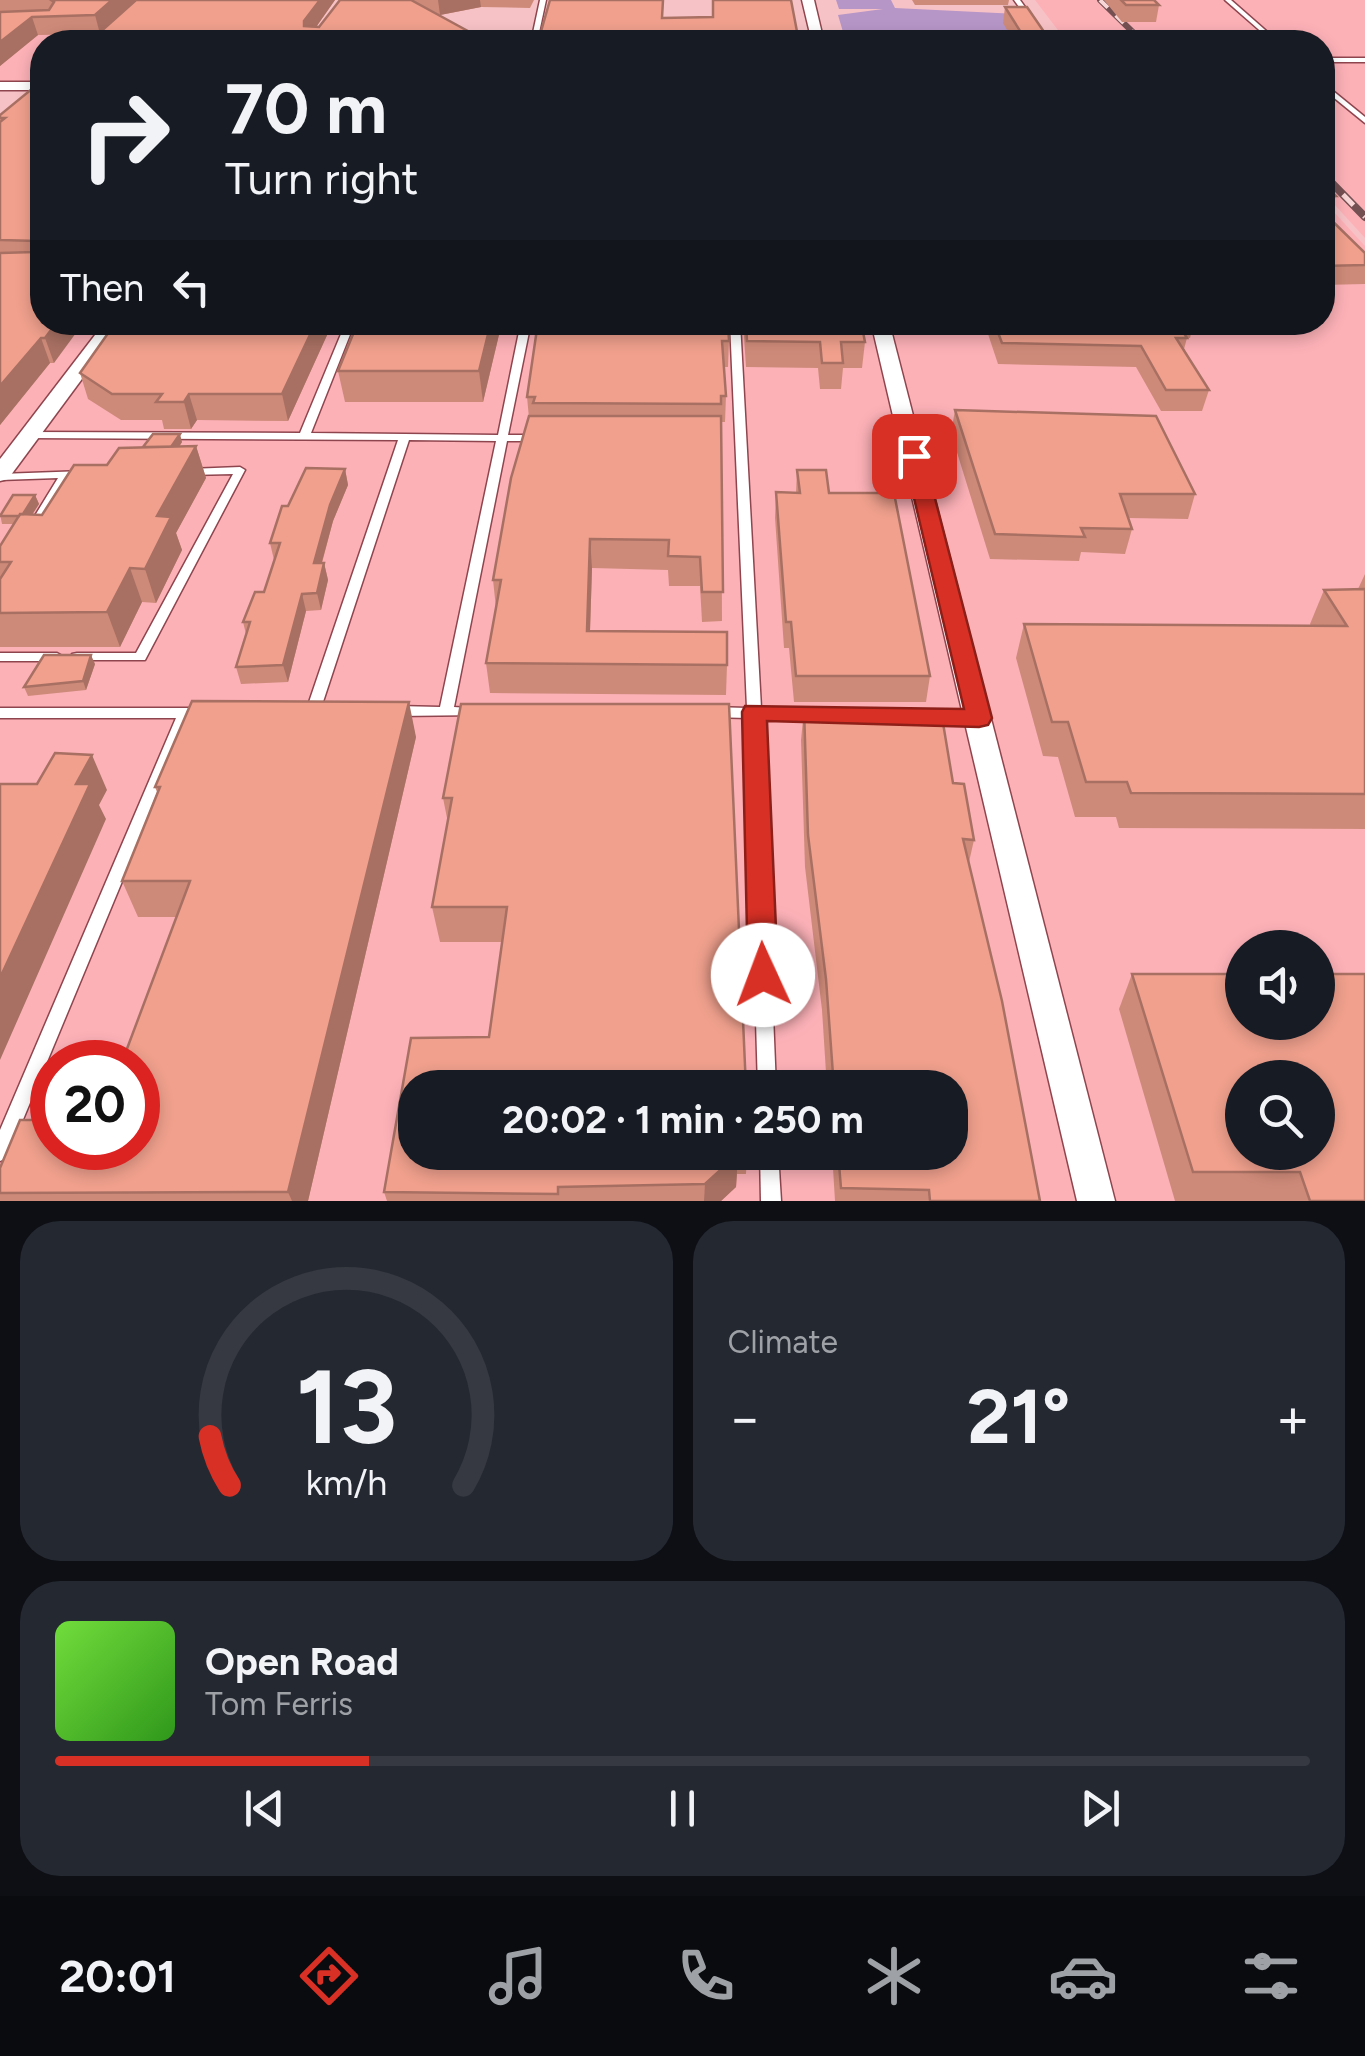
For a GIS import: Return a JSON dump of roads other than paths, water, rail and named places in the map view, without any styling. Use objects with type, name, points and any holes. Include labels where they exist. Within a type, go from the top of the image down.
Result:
[{"type":"street","points":[[808,0],[815,30]]},
{"type":"street","points":[[0,86],[30,86]]},
{"type":"street","points":[[0,475],[105,335]]},
{"type":"street","points":[[883,335],[1096,1201]]},
{"type":"lane","points":[[537,30],[544,0]]},
{"type":"lane","points":[[1017,0],[1038,30]]},
{"type":"lane","points":[[1228,0],[1262,30]]},
{"type":"lane","points":[[1335,60],[1365,60]]},
{"type":"lane","points":[[1335,95],[1365,122]]},
{"type":"lane","points":[[304,437],[346,335]]},
{"type":"lane","points":[[446,712],[524,335]]},
{"type":"lane","points":[[736,335],[766,1070]]},
{"type":"lane","points":[[28,435],[544,438]]},
{"type":"lane","points":[[722,437],[742,436]]},
{"type":"lane","points":[[313,711],[404,438]]},
{"type":"lane","points":[[0,658],[140,656],[240,470],[182,472]]},
{"type":"lane","points":[[0,475],[105,474]]},
{"type":"lane","points":[[26,539],[66,475]]},
{"type":"lane","points":[[295,711],[332,711]]},
{"type":"lane","points":[[389,711],[485,712]]},
{"type":"lane","points":[[0,713],[222,712]]},
{"type":"lane","points":[[696,712],[829,714]]},
{"type":"lane","points":[[0,1152],[185,713]]},
{"type":"lane","points":[[848,715],[979,718]]},
{"type":"lane","points":[[769,1170],[770,1201]]},
{"type":"railway","points":[[1100,0],[1131,30]]},
{"type":"railway","points":[[1335,186],[1365,217]]}]
